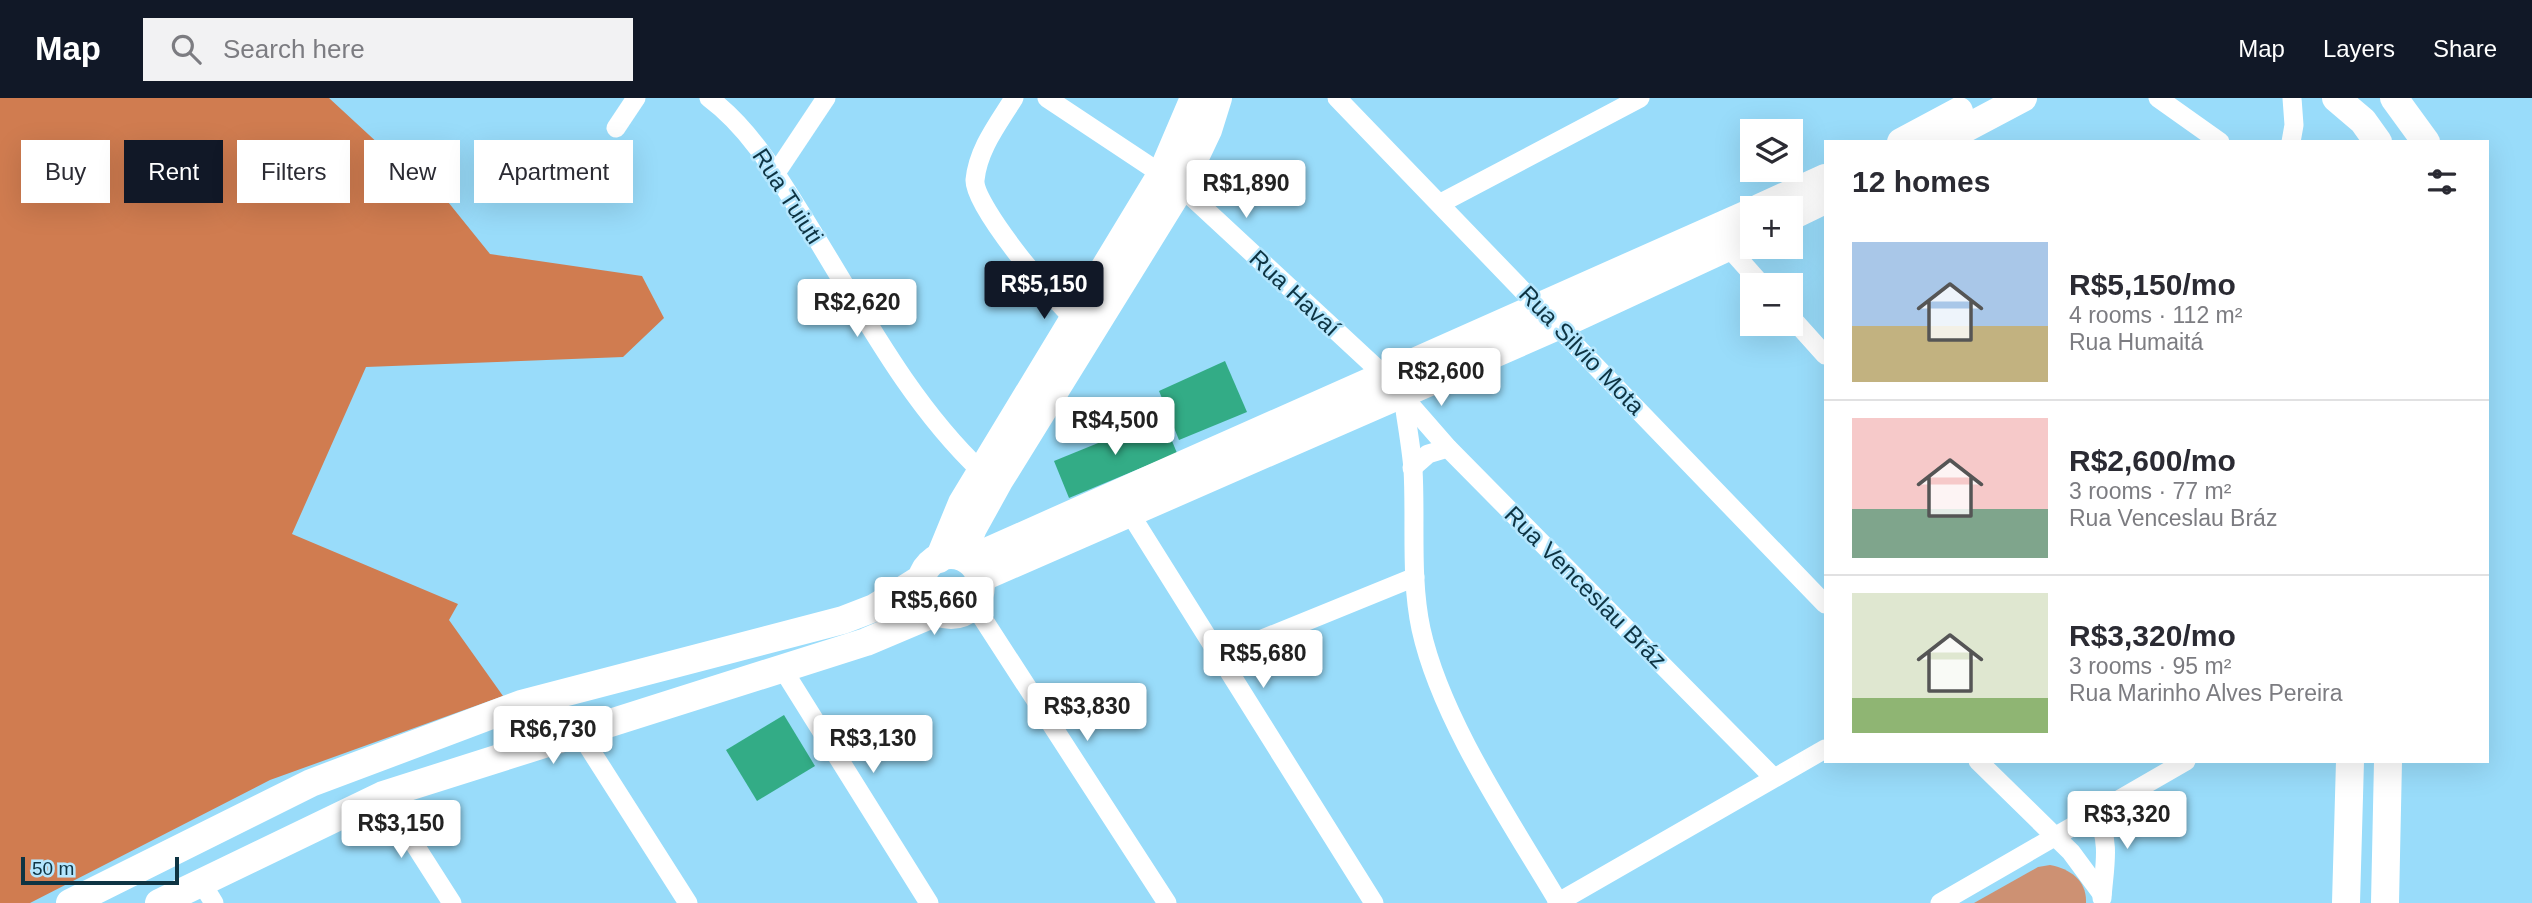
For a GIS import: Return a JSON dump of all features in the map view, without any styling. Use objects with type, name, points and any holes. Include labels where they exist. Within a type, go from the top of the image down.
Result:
[{"type":"main road","points":[[1172,180],[1194,98]]},
{"type":"main road","points":[[937,612],[923,598],[954,566],[1082,327],[1172,180],[1208,130],[1218,98]]},
{"type":"main road","points":[[1905,140],[1983,98]]},
{"type":"main road","points":[[1944,140],[2023,98]]},
{"type":"main road","points":[[2336,98],[2363,121],[2377,140]]},
{"type":"main road","points":[[2394,98],[2425,140]]},
{"type":"main road","points":[[1785,196],[1824,177]]},
{"type":"main road","points":[[1803,211],[1824,200]]},
{"type":"main road","points":[[71,903],[311,783],[521,704],[844,620],[954,566],[1124,504],[1731,238]]},
{"type":"main road","points":[[159,903],[208,892],[383,795],[866,642],[937,612],[957,615],[974,606],[980,597],[954,566],[962,502],[1082,327]]},
{"type":"main road","points":[[2346,903],[2350,763]]},
{"type":"main road","points":[[2385,903],[2388,763]]},
{"type":"main road","points":[[102,903],[134,881],[154,862]]},
{"type":"street","points":[[616,128],[636,98]]},
{"type":"street","name":"Rua Tuiuti","points":[[709,98],[725,110],[776,173],[928,413],[981,471]]},
{"type":"street","points":[[776,173],[826,98]]},
{"type":"street","points":[[1014,98],[979,156],[975,184],[986,211],[1082,327]]},
{"type":"street","name":"Rua Havaí","points":[[1047,98],[1172,180],[1395,385]]},
{"type":"street","name":"Rua Silvio Mota","points":[[1336,98],[1551,316],[1824,603]]},
{"type":"street","points":[[1441,203],[1640,98]]},
{"type":"street","points":[[2158,98],[2217,140]]},
{"type":"street","points":[[2291,140],[2294,125],[2292,98]]},
{"type":"street","points":[[1731,238],[1754,273]]},
{"type":"street","points":[[1803,330],[1824,354]]},
{"type":"street","points":[[1395,385],[1412,468],[1415,577],[1421,628],[1452,718],[1558,903],[1773,776],[1824,750]]},
{"type":"street","name":"Rua Venceslau Bráz","points":[[1395,385],[1448,448],[1773,776]]},
{"type":"street","points":[[1412,468],[1428,454],[1448,448]]},
{"type":"street","points":[[1124,504],[1374,903]]},
{"type":"street","points":[[1218,657],[1415,577]]},
{"type":"street","points":[[974,606],[1167,903]]},
{"type":"street","points":[[782,668],[929,903]]},
{"type":"street","points":[[579,732],[688,903]]},
{"type":"street","points":[[1980,763],[2071,852],[2102,898]]},
{"type":"street","points":[[1940,903],[2183,763]]},
{"type":"street","points":[[383,795],[452,903]]},
{"type":"street","points":[[2097,814],[2105,830],[2107,848],[2102,898]]},
{"type":"shaded area","points":[[0,98],[329,98],[374,140],[364,140],[364,203],[449,203],[490,254],[642,276],[664,318],[623,357],[366,367],[292,534],[458,604],[449,620],[503,696],[270,780],[30,903],[0,903]]},
{"type":"shaded area","points":[[2050,865],[2071,873],[2081,882],[2086,903],[1974,903],[2038,867]]},
{"type":"building","points":[[1225,361],[1247,412],[1179,440],[1159,391]]},
{"type":"building","points":[[1162,417],[1177,453],[1069,498],[1054,461]]},
{"type":"building","points":[[784,715],[815,766],[757,801],[726,750]]}]
